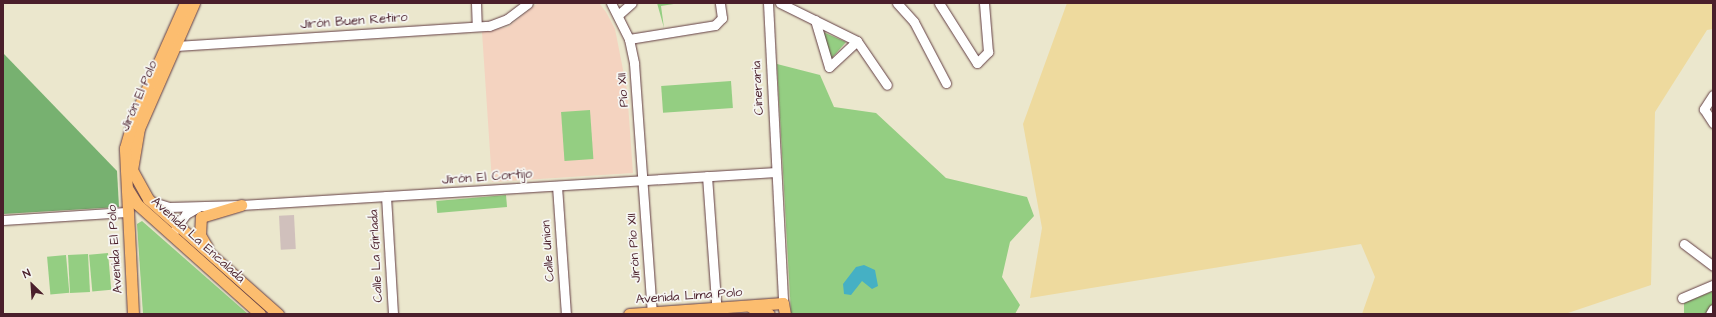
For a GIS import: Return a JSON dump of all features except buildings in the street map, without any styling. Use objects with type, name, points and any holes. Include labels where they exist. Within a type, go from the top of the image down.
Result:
[{"type":"main road","name":"Jirón El Polo","points":[[124,182],[125,148],[133,120],[185,3]]},
{"type":"main road","name":"Jirón El Polo","points":[[144,203],[132,170],[133,149],[153,95],[194,3]]},
{"type":"main road","name":"Avenida La Encalada","points":[[124,182],[260,314]]},
{"type":"main road","name":"Avenida El Polo","points":[[124,182],[133,314]]},
{"type":"main road","name":"Avenida La Encalada","points":[[144,203],[162,212],[174,230],[213,256],[278,314]]},
{"type":"main road","points":[[213,256],[200,235],[201,217],[241,205]]},
{"type":"main road","name":"Avenida Lima Polo","points":[[629,314],[717,311],[750,307],[784,309]]},
{"type":"main road","name":"Avenida Lima Polo","points":[[750,307],[769,314]]},
{"type":"street","points":[[476,3],[478,26]]},
{"type":"street","name":"Jirón Buen Retiro","points":[[176,46],[478,26],[507,19],[528,3]]},
{"type":"street","name":"Pío XII","points":[[611,3],[618,14],[629,39],[634,63],[643,180]]},
{"type":"street","points":[[618,14],[632,3]]},
{"type":"street","points":[[629,39],[715,25],[722,18],[720,3]]},
{"type":"street","name":"Cineraria","points":[[768,3],[784,309]]},
{"type":"street","points":[[780,3],[857,41],[888,85]]},
{"type":"street","points":[[897,3],[924,38],[946,83]]},
{"type":"street","points":[[939,3],[978,63],[988,52],[984,3]]},
{"type":"street","points":[[815,20],[829,67],[857,41]]},
{"type":"street","points":[[1713,95],[1704,109],[1713,122]]},
{"type":"street","name":"Jirón El Cortijo","points":[[144,203],[164,206],[241,205],[776,172]]},
{"type":"street","points":[[707,176],[717,311]]},
{"type":"street","name":"Jirón Pío XII","points":[[643,180],[652,313]]},
{"type":"street","name":"Calle Union","points":[[557,186],[566,314]]},
{"type":"street","name":"Calle La Girlada","points":[[386,196],[393,314]]},
{"type":"street","points":[[174,230],[200,206]]},
{"type":"street","points":[[3,220],[126,212]]},
{"type":"street","points":[[1684,244],[1713,266]]},
{"type":"street","points":[[1682,298],[1713,285]]},
{"type":"street","points":[[1710,314],[1713,309]]},
{"type":"shaded area","points":[[538,3],[599,3],[606,12],[615,29],[627,90],[633,173],[492,182],[482,32],[508,27]]},
{"type":"shaded area","points":[[294,215],[296,249],[281,250],[279,216]]},
{"type":"green space","points":[[657,3],[680,3],[661,6],[664,28]]},
{"type":"green space","points":[[823,32],[846,42],[831,59]]},
{"type":"green space","points":[[4,54],[117,171],[119,207],[3,214]]},
{"type":"green space","points":[[777,64],[820,75],[834,107],[876,113],[946,178],[1027,197],[1034,216],[1010,242],[1002,277],[1020,305],[1015,314],[791,314]]},
{"type":"green space","points":[[731,81],[733,108],[663,113],[661,86]]},
{"type":"green space","points":[[590,110],[593,159],[564,161],[561,112]]},
{"type":"green space","points":[[506,195],[507,207],[437,213],[436,201]]},
{"type":"green space","points":[[142,221],[248,314],[143,314],[137,224]]},
{"type":"green space","points":[[108,253],[111,290],[92,292],[89,255]]},
{"type":"green space","points":[[88,254],[90,292],[70,293],[68,255]]},
{"type":"green space","points":[[66,255],[69,293],[50,295],[47,257]]},
{"type":"green space","points":[[1713,291],[1713,304],[1706,314],[1684,314],[1684,303]]},
{"type":"sand","points":[[1067,3],[1713,3],[1713,29],[1707,30],[1655,112],[1651,285],[1565,314],[1362,314],[1375,277],[1361,244],[1030,298],[1042,228],[1023,124]]},
{"type":"water","points":[[864,265],[875,270],[878,286],[872,289],[862,281],[851,295],[844,294],[843,284],[856,267]]}]
